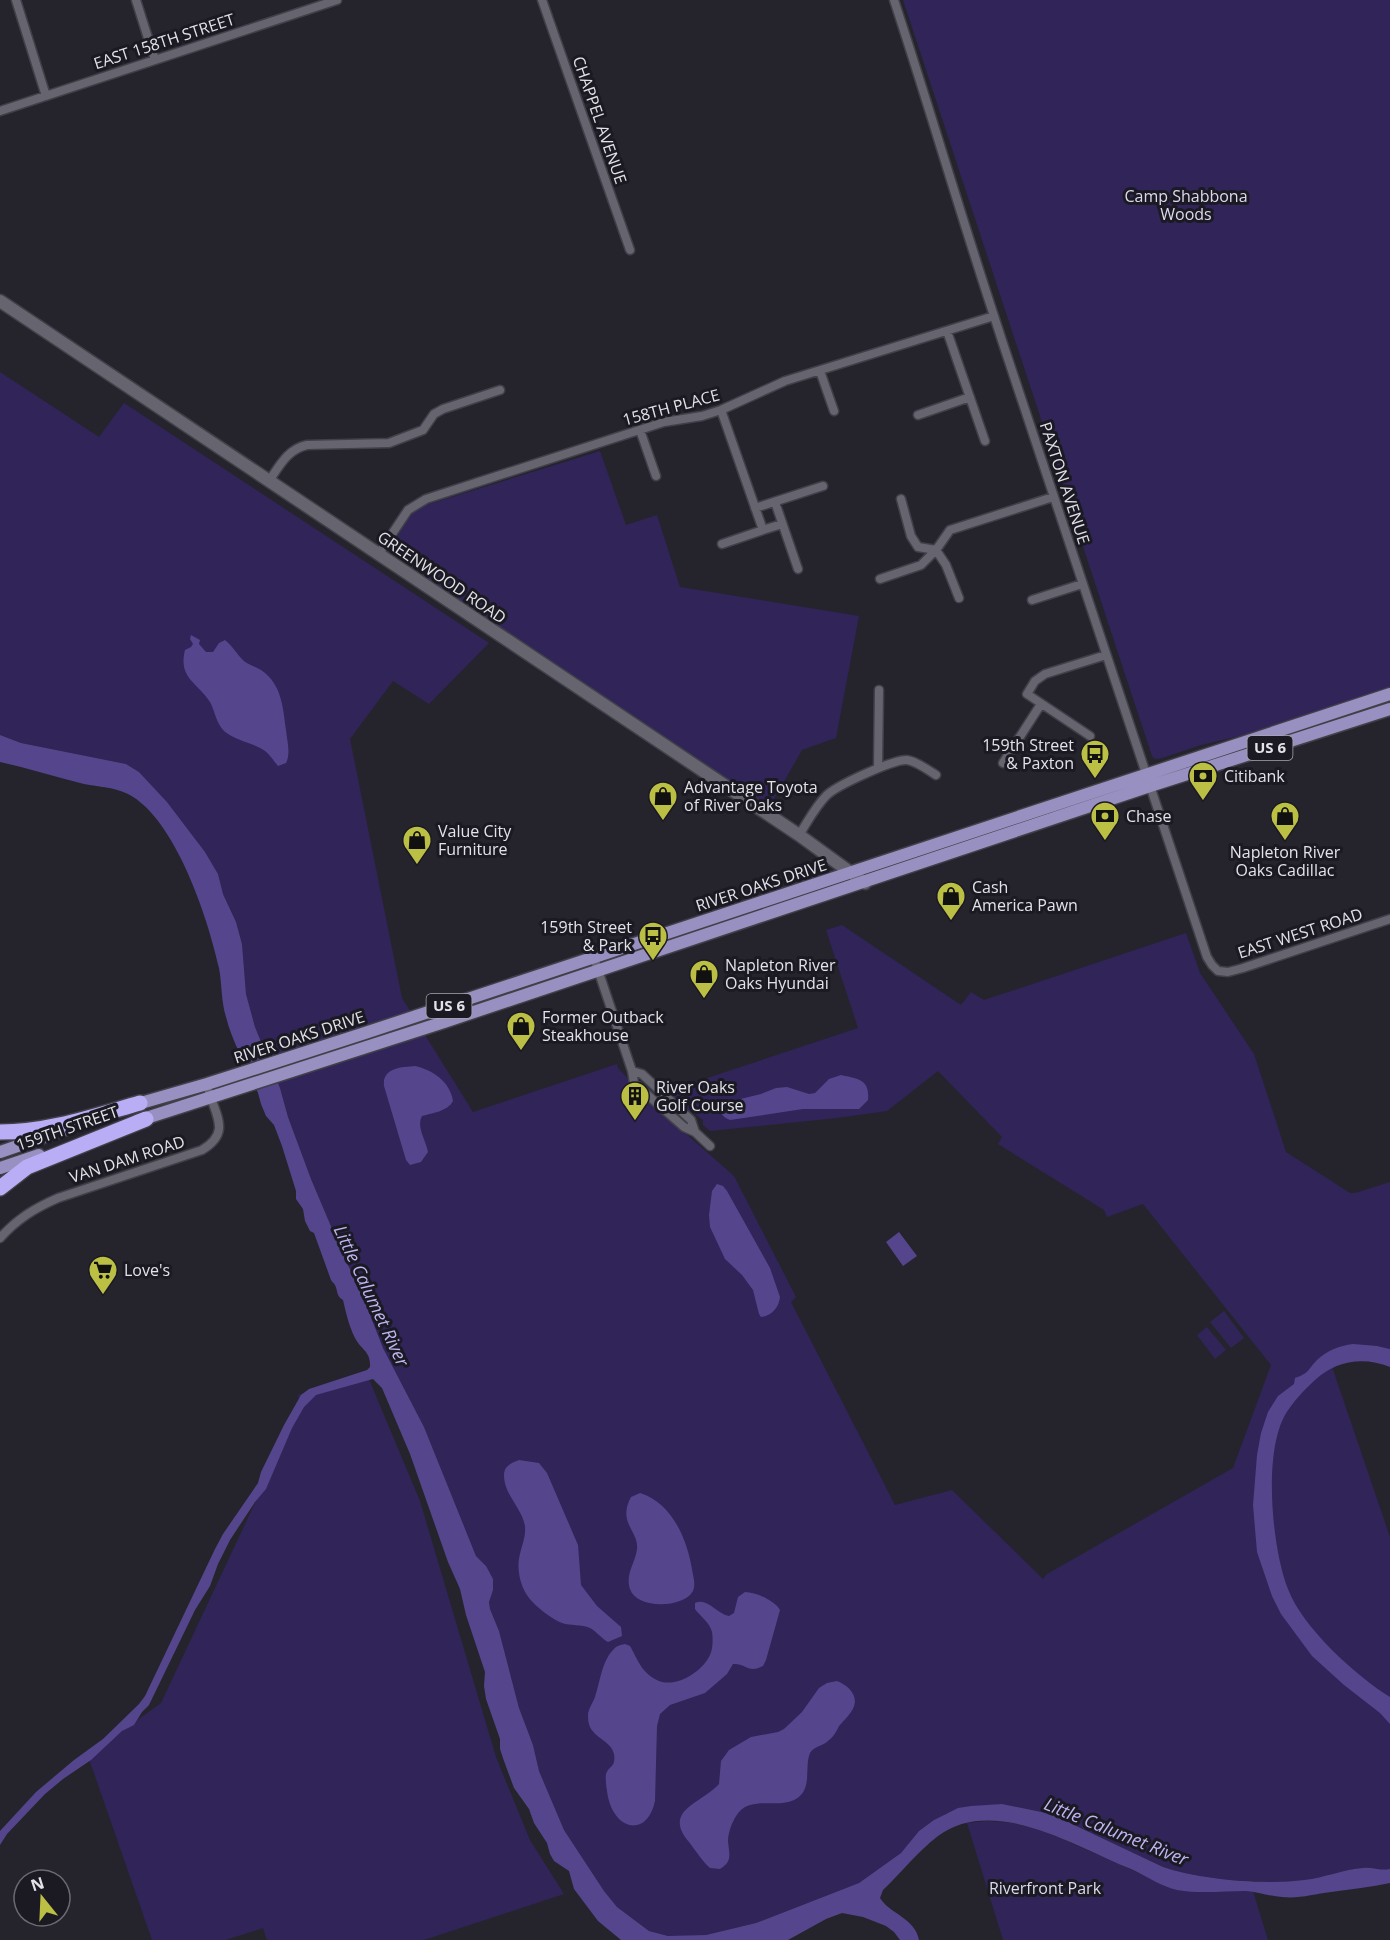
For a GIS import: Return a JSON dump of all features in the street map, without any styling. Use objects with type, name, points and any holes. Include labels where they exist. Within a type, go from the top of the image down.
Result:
[{"type":"highway","points":[[0,1132],[23,1132],[62,1124],[140,1103]]},
{"type":"highway","points":[[0,1188],[27,1167],[146,1119]]},
{"type":"main road","name":"RIVER OAKS DRIVE","points":[[140,1103],[305,1053],[1390,694]]},
{"type":"main road","name":"RIVER OAKS DRIVE","points":[[146,1119],[865,883],[1150,786],[1390,709]]},
{"type":"main road","name":"159TH STREET","points":[[0,1152],[140,1103]]},
{"type":"main road","name":"159TH STREET","points":[[0,1168],[146,1119]]},
{"type":"street","points":[[16,0],[46,96]]},
{"type":"street","points":[[136,0],[155,60]]},
{"type":"street","name":"EAST 158TH STREET","points":[[0,111],[337,0]]},
{"type":"street","name":"CHAPPEL AVENUE","points":[[542,0],[630,250]]},
{"type":"street","name":"PAXTON AVENUE","points":[[894,0],[1082,584],[1208,957],[1218,971]]},
{"type":"street","name":"GREENWOOD ROAD","points":[[0,301],[799,835],[865,883]]},
{"type":"street","name":"158TH PLACE","points":[[378,555],[408,510],[416,504],[664,422],[702,416],[721,410],[785,381],[994,316]]},
{"type":"street","points":[[947,332],[985,441]]},
{"type":"street","points":[[820,370],[834,411]]},
{"type":"street","points":[[269,481],[288,454],[296,447],[389,443],[423,430],[434,414],[443,408],[500,390]]},
{"type":"street","points":[[918,415],[969,396]]},
{"type":"street","points":[[721,410],[763,530]]},
{"type":"street","points":[[640,430],[656,476]]},
{"type":"street","points":[[755,508],[823,486]]},
{"type":"street","points":[[880,579],[921,566],[950,530],[1053,497]]},
{"type":"street","points":[[901,499],[911,536],[918,547],[936,550],[946,565],[959,598]]},
{"type":"street","points":[[775,502],[798,569]]},
{"type":"street","points":[[722,544],[783,524]]},
{"type":"street","points":[[1032,600],[1082,584]]},
{"type":"street","points":[[1090,736],[1027,694],[1035,681],[1045,674],[1106,655]]},
{"type":"street","points":[[878,768],[879,690]]},
{"type":"street","points":[[1003,763],[1041,704]]},
{"type":"street","points":[[799,835],[826,795],[878,768],[897,761],[909,760],[936,775]]},
{"type":"street","name":"EAST WEST ROAD","points":[[1218,971],[1228,972],[1243,968],[1390,920]]},
{"type":"street","points":[[594,958],[634,1083],[684,1127],[695,1132],[710,1146]]},
{"type":"street","name":"VAN DAM ROAD","points":[[0,1238],[24,1215],[39,1206],[211,1145],[218,1138],[219,1127],[218,1115],[207,1084]]},
{"type":"green space","name":"Camp Shabbona Woods","points":[[903,0],[1390,0],[1390,687],[1248,734],[1201,745],[1162,758],[1155,759],[1152,756]]},
{"type":"green space","name":"River Oaks Golf Course","points":[[0,372],[99,437],[124,403],[489,643],[429,704],[393,681],[350,739],[402,998],[473,1112],[617,1064],[618,1068],[650,1102],[734,1176],[796,1297],[791,1302],[895,1505],[952,1490],[1043,1579],[1047,1574],[1233,1468],[1271,1365],[1143,1204],[1107,1217],[1104,1210],[998,1144],[1002,1137],[938,1071],[887,1111],[710,1131],[703,1125],[703,1120],[691,1111],[687,1112],[665,1092],[858,1028],[826,930],[842,925],[961,1005],[971,992],[984,1000],[1186,933],[1200,973],[1254,1054],[1286,1152],[1350,1193],[1390,1182],[1390,1349],[1377,1346],[1327,1352],[1390,1537],[1390,1869],[1356,1869],[1311,1879],[1271,1882],[1196,1875],[1163,1867],[1051,1814],[1002,1804],[947,1813],[919,1831],[901,1853],[859,1883],[756,1923],[706,1935],[668,1936],[649,1931],[617,1907],[564,1830],[539,1771],[533,1745],[519,1708],[499,1631],[490,1609],[489,1602],[493,1590],[486,1566],[476,1556],[424,1427],[383,1348],[360,1289],[311,1179],[280,1088],[255,1027],[246,994],[242,944],[218,874],[205,852],[167,802],[139,772],[126,764],[21,743],[0,735]]},
{"type":"green space","points":[[600,451],[626,525],[657,515],[680,587],[859,616],[836,738],[802,750],[770,806],[665,740],[486,621],[390,549],[413,509]]},
{"type":"green space","points":[[1224,1311],[1244,1338],[1231,1348],[1210,1322]]},
{"type":"green space","points":[[1207,1327],[1226,1350],[1215,1359],[1197,1335]]},
{"type":"green space","points":[[366,1372],[420,1501],[496,1757],[530,1840],[564,1894],[424,1940],[267,1940],[263,1928],[226,1940],[152,1940],[88,1756],[161,1703],[301,1405],[298,1395]]},
{"type":"green space","name":"Riverfront Park","points":[[988,1821],[1012,1823],[1042,1830],[1139,1873],[1226,1891],[1253,1891],[1268,1940],[1003,1940],[967,1823]]},
{"type":"shaded area","points":[[191,635],[200,640],[199,644],[206,652],[213,652],[219,643],[225,640],[244,661],[261,670],[273,682],[284,713],[288,751],[286,763],[278,766],[264,751],[232,737],[221,728],[210,702],[190,679],[184,667],[185,650],[193,644],[190,639]]},
{"type":"shaded area","points":[[0,735],[21,743],[126,764],[139,772],[167,802],[205,852],[218,874],[242,944],[246,994],[255,1027],[280,1088],[311,1179],[360,1289],[383,1348],[424,1427],[476,1556],[486,1566],[493,1579],[490,1609],[499,1631],[519,1708],[533,1745],[539,1771],[564,1830],[617,1907],[649,1931],[668,1936],[706,1935],[756,1923],[859,1883],[901,1853],[919,1831],[934,1820],[958,1808],[1002,1804],[1051,1814],[1163,1867],[1196,1875],[1271,1882],[1311,1879],[1367,1868],[1390,1869],[1390,1883],[1294,1897],[1246,1891],[1177,1890],[1061,1838],[1010,1822],[984,1820],[960,1824],[938,1836],[883,1890],[880,1898],[913,1926],[919,1940],[900,1940],[886,1926],[863,1917],[842,1913],[788,1940],[621,1940],[598,1921],[574,1889],[569,1871],[554,1861],[529,1809],[514,1788],[486,1699],[485,1672],[460,1589],[448,1562],[410,1454],[382,1388],[373,1379],[316,1395],[304,1407],[292,1428],[266,1489],[230,1540],[210,1586],[195,1610],[149,1705],[134,1725],[122,1731],[91,1760],[45,1794],[7,1834],[0,1845],[0,1831],[36,1792],[103,1739],[145,1696],[215,1549],[258,1483],[261,1472],[301,1395],[309,1389],[367,1370],[370,1362],[369,1357],[357,1342],[343,1300],[339,1297],[331,1280],[314,1233],[310,1231],[305,1221],[303,1209],[296,1199],[296,1191],[274,1125],[266,1116],[232,1036],[224,1011],[219,968],[207,923],[175,846],[145,806],[128,794],[0,762]]},
{"type":"shaded area","points":[[415,1066],[428,1070],[444,1082],[453,1101],[444,1109],[422,1116],[420,1125],[428,1152],[421,1162],[410,1165],[406,1160],[384,1080],[389,1072]]},
{"type":"shaded area","points":[[841,1075],[865,1084],[868,1100],[859,1109],[803,1109],[730,1120],[722,1113],[721,1107],[724,1103],[776,1088],[787,1087],[809,1094],[815,1093],[829,1079]]},
{"type":"shaded area","points":[[717,1184],[723,1186],[727,1191],[770,1268],[780,1297],[774,1310],[768,1315],[761,1317],[759,1314],[753,1290],[742,1275],[725,1259],[710,1227],[712,1191]]},
{"type":"shaded area","points":[[899,1232],[917,1256],[903,1266],[886,1242]]},
{"type":"shaded area","points":[[1353,1344],[1390,1349],[1390,1367],[1360,1361],[1331,1368],[1315,1380],[1291,1406],[1278,1432],[1274,1453],[1272,1502],[1274,1527],[1282,1572],[1295,1604],[1317,1634],[1346,1664],[1390,1697],[1390,1724],[1312,1656],[1281,1614],[1272,1596],[1257,1552],[1253,1505],[1257,1455],[1268,1412],[1278,1396],[1294,1384],[1295,1378],[1306,1372],[1317,1360],[1334,1349]]},
{"type":"shaded area","points":[[519,1460],[539,1463],[547,1473],[578,1545],[581,1585],[597,1606],[621,1627],[622,1636],[608,1642],[590,1628],[562,1623],[540,1609],[523,1588],[518,1565],[525,1526],[507,1489],[504,1475],[507,1467]]},
{"type":"shaded area","points":[[640,1493],[661,1505],[682,1534],[690,1558],[694,1586],[688,1597],[680,1601],[661,1604],[642,1601],[634,1596],[630,1589],[629,1579],[637,1543],[626,1514],[631,1497]]},
{"type":"shaded area","points":[[745,1592],[765,1598],[780,1610],[763,1666],[750,1669],[733,1664],[727,1674],[705,1693],[670,1705],[660,1714],[657,1726],[655,1801],[645,1821],[638,1825],[624,1823],[617,1817],[608,1797],[606,1774],[613,1764],[614,1754],[610,1746],[593,1731],[588,1720],[606,1660],[615,1648],[625,1644],[630,1646],[641,1666],[653,1678],[666,1683],[689,1677],[707,1661],[712,1643],[711,1629],[695,1609],[695,1603],[704,1602],[729,1616],[734,1613],[738,1597]]},
{"type":"shaded area","points":[[837,1681],[853,1693],[854,1707],[832,1737],[810,1753],[805,1790],[789,1802],[759,1803],[745,1807],[737,1815],[730,1830],[727,1863],[720,1869],[710,1868],[682,1831],[680,1822],[682,1815],[687,1808],[719,1784],[721,1761],[729,1750],[751,1737],[784,1729],[802,1712],[819,1688]]},
{"type":"place","name":"159th Street & Paxton","points":[[1095,780]]},
{"type":"place","name":"Citibank","points":[[1203,802]]},
{"type":"place","name":"Advantage Toyota of River Oaks","points":[[663,822]]},
{"type":"place","name":"Chase","points":[[1105,842]]},
{"type":"place","name":"Napleton River Oaks Cadillac","points":[[1285,842]]},
{"type":"place","name":"Value City Furniture","points":[[417,866]]},
{"type":"place","name":"Cash America Pawn","points":[[951,922]]},
{"type":"place","name":"159th Street & Park","points":[[653,962]]},
{"type":"place","name":"Napleton River Oaks Hyundai","points":[[704,1000]]},
{"type":"place","name":"Former Outback Steakhouse","points":[[521,1052]]},
{"type":"place","name":"River Oaks Golf Course","points":[[635,1122]]},
{"type":"place","name":"Love's","points":[[103,1296]]},
{"type":"water label","name":"Little Calumet River","points":[[371,1296]]},
{"type":"water label","name":"Little Calumet River","points":[[1116,1832]]}]
